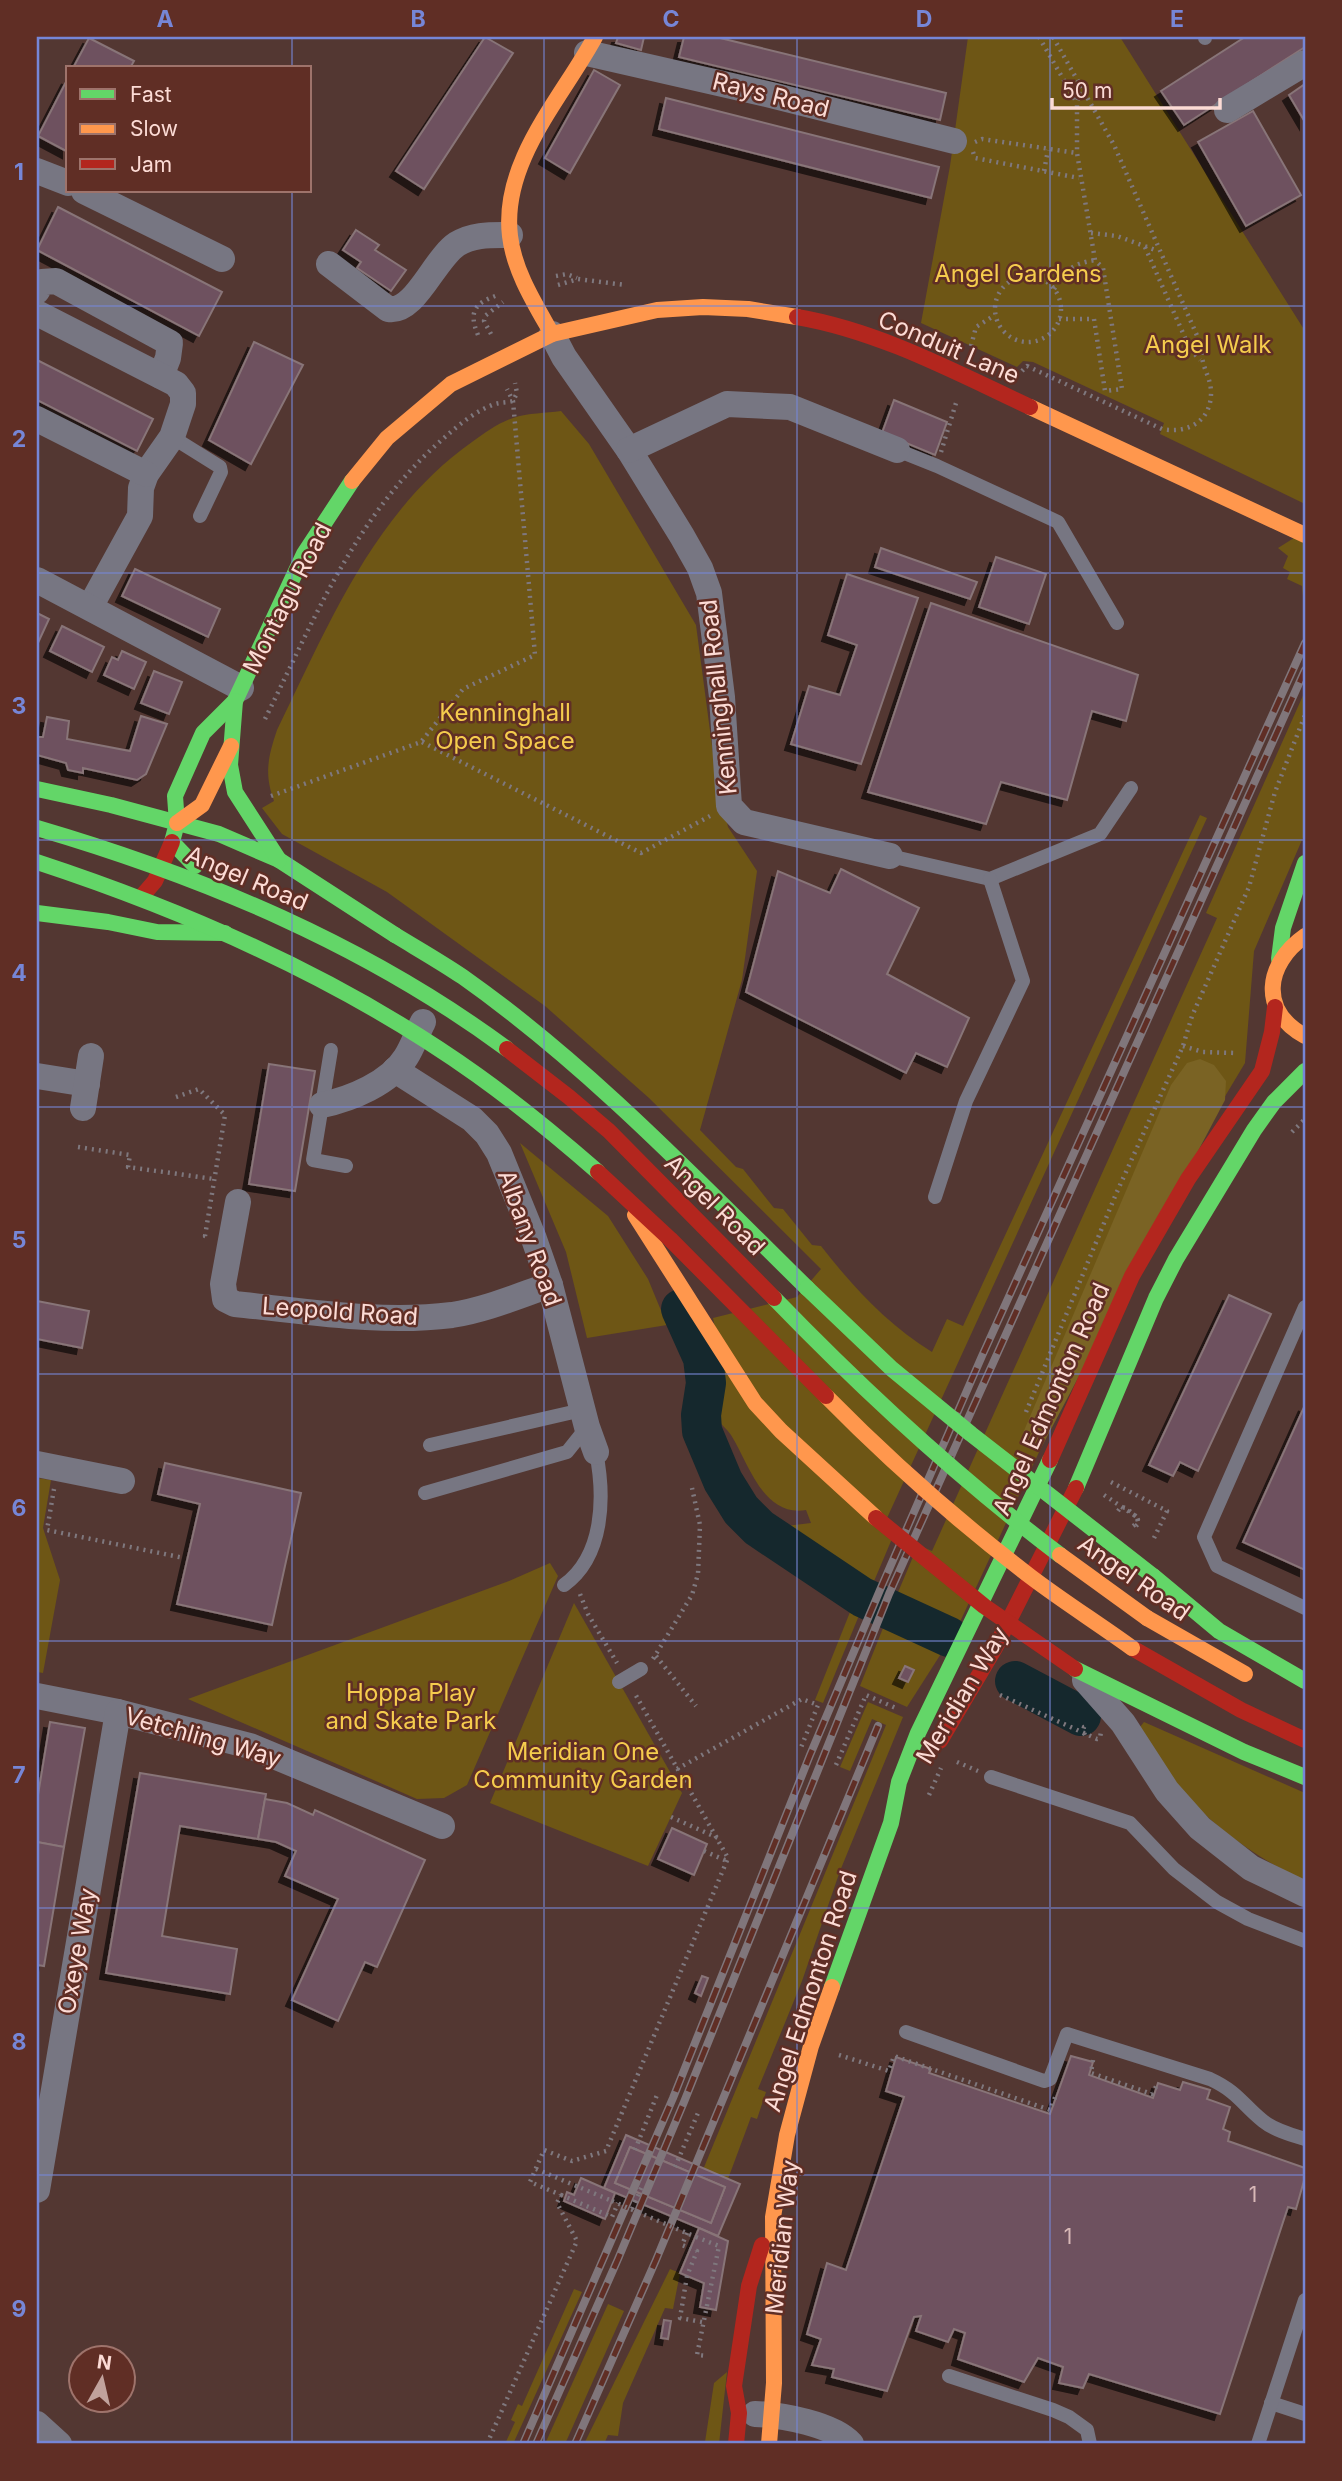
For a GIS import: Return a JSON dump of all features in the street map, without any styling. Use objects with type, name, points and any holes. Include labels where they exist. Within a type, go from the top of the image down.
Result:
[{"type":"main road","points":[[552,334],[523,276],[510,235],[509,203],[517,175],[531,146],[591,45]]},
{"type":"main road","name":"Conduit Lane","points":[[552,334],[657,310],[703,307],[759,310],[824,322],[943,366],[1305,535]]},
{"type":"main road","name":"Montagu Road","points":[[177,823],[175,796],[203,733],[238,695],[304,554],[344,491],[387,438],[451,384],[552,334]]},
{"type":"main road","name":"Montagu Road","points":[[177,823],[202,805],[232,744],[238,695]]},
{"type":"main road","points":[[232,744],[230,765],[235,792],[279,860]]},
{"type":"main road","points":[[37,789],[111,805],[219,834],[279,860],[470,982],[622,1108],[892,1369],[1219,1631],[1305,1681]]},
{"type":"main road","points":[[108,922],[130,909],[155,881],[177,823]]},
{"type":"main road","name":"Angel Road","points":[[37,828],[145,861],[263,906],[398,976],[500,1043],[594,1119],[660,1181],[880,1404],[988,1500],[1147,1618],[1264,1685]]},
{"type":"main road","points":[[172,842],[188,860],[241,898],[275,934]]},
{"type":"main road","points":[[37,862],[177,912],[273,955],[426,1040],[487,1082],[639,1209],[860,1431],[922,1487],[1034,1579],[1132,1648],[1241,1710],[1305,1740]]},
{"type":"main road","points":[[1279,959],[1283,928],[1305,863]]},
{"type":"main road","points":[[37,913],[108,922],[156,932],[275,934]]},
{"type":"main road","name":"Angel Road","points":[[275,934],[373,978],[432,1017]]},
{"type":"main road","points":[[1279,959],[1289,946],[1305,936]]},
{"type":"main road","name":"Angel Edmonton Road","points":[[769,2444],[774,2383],[773,2217],[787,2135],[811,2046],[891,1824],[899,1782],[924,1720],[1051,1458],[1132,1276],[1188,1179],[1262,1070],[1275,1007],[1273,975],[1279,959]]},
{"type":"main road","points":[[1275,1007],[1286,1023],[1305,1036]]},
{"type":"main road","points":[[940,1755],[1080,1479],[1166,1278],[1254,1130],[1274,1102],[1305,1071]]},
{"type":"main road","points":[[510,1079],[566,1128],[614,1183],[730,1367],[755,1403],[781,1431],[876,1518],[985,1606],[1075,1669]]},
{"type":"main road","points":[[1230,1173],[1268,1138]]},
{"type":"main road","points":[[1101,1690],[1305,1777]]},
{"type":"main road","name":"Angel Edmonton Road","points":[[891,1824],[916,1785]]},
{"type":"main road","name":"Angel Edmonton Road","points":[[736,2444],[738,2413],[734,2386],[745,2307],[757,2255],[773,2217]]},
{"type":"street","name":"Rays Road","points":[[591,45],[771,95],[954,141]]},
{"type":"street","points":[[1227,110],[1305,63]]},
{"type":"street","points":[[86,192],[222,259]]},
{"type":"street","points":[[329,264],[388,309],[394,310],[411,302],[442,257],[454,246],[477,236],[510,235]]},
{"type":"street","points":[[37,291],[42,282],[57,281],[170,343],[161,376]]},
{"type":"street","points":[[37,313],[176,384],[183,393],[183,404],[172,438],[146,474],[141,488],[140,516],[90,607]]},
{"type":"street","name":"Kenninghall Road","points":[[552,334],[564,357],[629,450],[682,536],[709,593],[722,697],[729,806],[744,822],[890,856]]},
{"type":"street","points":[[629,450],[727,404],[790,407],[897,450]]},
{"type":"street","points":[[37,419],[146,474]]},
{"type":"street","points":[[37,580],[90,607],[238,695]]},
{"type":"street","points":[[322,1105],[356,1095],[395,1070],[406,1058],[432,1017],[429,994],[422,974],[395,935]]},
{"type":"street","points":[[37,1076],[85,1096],[91,1056]]},
{"type":"street","name":"Albany Road","points":[[395,1070],[472,1119],[487,1134],[499,1153],[550,1285],[584,1418],[596,1452]]},
{"type":"street","name":"Leopold Road","points":[[238,1202],[223,1284],[225,1299],[235,1304],[398,1319],[453,1315],[550,1285]]},
{"type":"street","points":[[48,1466],[122,1481]]},
{"type":"street","points":[[1075,1669],[1101,1690],[1167,1791],[1200,1828],[1251,1868],[1305,1894]]},
{"type":"street","name":"Vetchling Way","points":[[37,1696],[118,1712],[250,1746],[442,1826]]},
{"type":"street","name":"Oxeye Way","points":[[37,2190],[118,1712]]},
{"type":"street","points":[[738,2413],[771,2414],[801,2421],[844,2436],[851,2444]]},
{"type":"street","points":[[37,2424],[59,2444]]},
{"type":"lane","points":[[172,438],[220,467],[221,471],[200,516]]},
{"type":"lane","points":[[897,450],[1058,522],[1117,623]]},
{"type":"lane","points":[[890,856],[990,878],[1100,834],[1131,788]]},
{"type":"lane","points":[[935,1197],[967,1101],[1023,981],[990,878]]},
{"type":"lane","points":[[331,1050],[313,1160],[346,1166]]},
{"type":"lane","points":[[1305,1307],[1204,1537],[1217,1566],[1305,1608]]},
{"type":"lane","points":[[430,1445],[584,1418]]},
{"type":"lane","points":[[425,1493],[567,1451],[584,1418]]},
{"type":"lane","points":[[568,1582],[592,1551],[597,1528],[600,1473],[596,1452]]},
{"type":"lane","points":[[622,1680],[641,1668]]},
{"type":"lane","points":[[992,1777],[1130,1823],[1174,1869],[1217,1902],[1248,1919],[1305,1941]]},
{"type":"lane","points":[[906,2032],[1044,2081],[1050,2079],[1067,2034],[1210,2079],[1241,2098],[1265,2123],[1305,2139]]},
{"type":"lane","points":[[1258,2444],[1305,2300]]},
{"type":"lane","points":[[950,2376],[1069,2417],[1087,2430],[1090,2444]]},
{"type":"lane","points":[[1271,2403],[1305,2414]]},
{"type":"path","points":[[1039,37],[1077,103]]},
{"type":"path","points":[[1027,366],[1162,429],[1177,432],[1196,425],[1209,408],[1211,390],[1201,360],[1202,348],[1114,145],[1053,37]]},
{"type":"path","points":[[1059,319],[1094,319],[1105,391],[1122,388],[1103,268],[1095,260],[1079,178],[1077,103],[1080,88]]},
{"type":"path","points":[[1077,153],[982,139],[970,145],[975,158],[1079,178]]},
{"type":"path","points":[[1044,171],[1048,150]]},
{"type":"path","points":[[1091,233],[1117,236],[1158,251]]},
{"type":"path","points":[[1146,247],[1190,349],[1201,360]]},
{"type":"path","points":[[1054,289],[1070,268],[1095,260]]},
{"type":"path","points":[[556,276],[567,274],[578,279],[562,284]]},
{"type":"path","points":[[1025,275],[1046,281],[1054,289],[1059,298],[1059,319],[1054,329],[1036,341],[1015,339],[1006,333],[995,315],[998,293],[1005,284],[1025,275]]},
{"type":"path","points":[[478,335],[473,323],[473,313],[480,303],[504,293]]},
{"type":"path","points":[[487,327],[485,316],[505,300]]},
{"type":"path","points":[[971,346],[976,327],[995,315]]},
{"type":"path","points":[[513,401],[517,393],[516,384]]},
{"type":"path","points":[[261,800],[421,742],[463,689],[535,655],[513,401],[507,389]]},
{"type":"path","points":[[937,466],[957,399]]},
{"type":"path","name":"Montagu Road","points":[[259,731],[340,567],[397,484],[461,422],[494,404],[513,401]]},
{"type":"path","points":[[1026,1412],[1116,1194],[1183,1046],[1197,1004],[1249,887],[1275,792],[1305,715]]},
{"type":"path","points":[[421,742],[641,853],[729,806]]},
{"type":"path","points":[[1183,1046],[1223,1054],[1268,1051]]},
{"type":"path","points":[[176,1097],[199,1089],[225,1115],[205,1236],[230,1241]]},
{"type":"path","points":[[1286,1138],[1305,1119]]},
{"type":"path","points":[[78,1147],[130,1155],[128,1167],[214,1179]]},
{"type":"path","points":[[48,1466],[47,1530],[184,1558]]},
{"type":"path","points":[[1137,1517],[1101,1493],[1106,1480],[1167,1511],[1152,1539],[1162,1547]]},
{"type":"path","points":[[641,1668],[656,1656],[692,1595],[698,1574],[700,1524],[692,1488]]},
{"type":"path","points":[[568,1582],[622,1680],[719,1838],[728,1858],[606,2151],[572,2161],[544,2150],[530,2182],[612,2217],[618,2203]]},
{"type":"path","points":[[656,1656],[696,1706]]},
{"type":"path","points":[[990,1690],[1097,1740],[1083,1731],[1084,1727],[1088,1726]]},
{"type":"path","points":[[836,1765],[866,1695],[924,1720]]},
{"type":"path","points":[[677,1769],[802,1699],[818,1705],[800,1750]]},
{"type":"path","points":[[940,1755],[992,1777]]},
{"type":"path","name":"Meridian Way","points":[[926,1801],[940,1755]]},
{"type":"path","points":[[671,1817],[719,1838]]},
{"type":"path","points":[[704,1851],[727,1861]]},
{"type":"path","points":[[832,2064],[835,2053]]},
{"type":"path","points":[[635,2150],[657,2095]]},
{"type":"path","points":[[676,2167],[698,2113]]},
{"type":"path","points":[[536,2169],[719,2246],[697,2354]]},
{"type":"path","points":[[632,2209],[642,2186]]},
{"type":"path","points":[[487,2444],[576,2241],[557,2203],[561,2195]]},
{"type":"path","points":[[687,2233],[682,2245],[697,2251],[688,2272],[680,2318],[702,2322]]},
{"type":"green space","points":[[968,37],[1120,37],[1305,331],[1305,504],[1160,434],[1164,423],[1033,362],[1023,361],[1017,367],[921,323],[950,166]]},
{"type":"green space","name":"Kenninghall Open Space","points":[[561,411],[589,444],[696,625],[716,776],[728,827],[757,871],[742,980],[700,1130],[736,1167],[743,1169],[774,1208],[783,1209],[812,1245],[821,1246],[872,1304],[900,1330],[932,1352],[947,1319],[963,1326],[1200,815],[1207,818],[882,1529],[894,1534],[872,1586],[771,1520],[786,1526],[811,1523],[806,1510],[791,1510],[768,1497],[751,1473],[731,1435],[716,1419],[721,1395],[722,1362],[713,1318],[797,1297],[821,1269],[649,1098],[545,1006],[387,892],[282,834],[262,808],[274,801],[268,766],[277,730],[335,611],[381,536],[407,501],[438,470],[497,425],[531,414]]},
{"type":"green space","points":[[1305,531],[1305,619],[1302,586],[1287,579],[1290,572],[1283,568],[1288,556],[1278,548]]},
{"type":"green space","points":[[1305,691],[1305,833],[1254,951],[1245,1063],[1023,1433],[1028,1442],[1040,1450],[959,1624],[896,1597],[918,1545],[932,1551],[1217,918],[1206,913]]},
{"type":"green space","points":[[520,1143],[608,1216],[648,1279],[667,1325],[587,1338],[566,1252]]},
{"type":"green space","points":[[37,1478],[51,1480],[43,1528],[60,1580],[43,1673],[37,1672]]},
{"type":"green space","name":"Hoppa Play and Skate Park","points":[[550,1563],[558,1576],[467,1785],[444,1798],[417,1799],[188,1699],[509,1581]]},
{"type":"green space","name":"Meridian One Community Garden","points":[[574,1603],[682,1793],[648,1866],[490,1803]]},
{"type":"green space","points":[[852,1607],[860,1613],[823,1703],[815,1700]]},
{"type":"green space","points":[[885,1623],[944,1649],[907,1707],[860,1686]]},
{"type":"green space","points":[[868,1702],[903,1717],[840,1871],[802,1981],[758,2089],[766,2092],[757,2119],[751,2117],[725,2187],[700,2177],[886,1725],[872,1719],[850,1771],[840,1767]]},
{"type":"green space","points":[[1144,1722],[1305,1793],[1305,1882],[1237,1841],[1192,1802],[1168,1773],[1140,1727]]},
{"type":"green space","points":[[670,2269],[680,2273],[673,2309],[665,2308],[623,2403],[618,2436],[608,2435],[604,2444],[584,2444]]},
{"type":"green space","points":[[574,2289],[582,2292],[513,2444],[505,2444],[515,2422],[511,2420],[518,2404],[522,2406]]},
{"type":"green space","points":[[608,2304],[624,2311],[565,2444],[545,2444]]},
{"type":"green space","points":[[727,2372],[719,2444],[702,2444],[705,2442],[714,2383]]},
{"type":"shaded area","points":[[1200,1059],[1214,1065],[1226,1081],[1225,1100],[1040,1450],[1028,1442],[1023,1433],[1171,1085],[1187,1063]]},
{"type":"building","points":[[485,37],[513,53],[424,189],[396,171]]},
{"type":"building","points":[[618,37],[644,37],[641,50],[616,43]]},
{"type":"building","points":[[684,37],[716,37],[946,93],[940,120],[679,57]]},
{"type":"building","points":[[1245,37],[1305,37],[1305,47],[1184,125],[1161,91]]},
{"type":"building","points":[[89,38],[134,61],[131,66],[74,66]]},
{"type":"building","points":[[594,70],[620,85],[570,173],[545,158]]},
{"type":"building","points":[[66,82],[66,151],[38,136]]},
{"type":"building","points":[[1305,84],[1305,122],[1289,95]]},
{"type":"building","points":[[666,98],[939,167],[931,198],[659,129]]},
{"type":"building","points":[[1253,111],[1301,195],[1246,226],[1198,142]]},
{"type":"building","points":[[58,207],[222,292],[199,336],[37,250]]},
{"type":"building","points":[[356,230],[379,245],[375,250],[406,270],[391,291],[357,268],[361,262],[343,250]]},
{"type":"building","points":[[254,342],[303,365],[251,464],[209,440]]},
{"type":"building","points":[[37,360],[153,419],[137,451],[37,400]]},
{"type":"building","points":[[894,400],[947,422],[935,455],[882,433]]},
{"type":"building","points":[[881,548],[977,582],[970,599],[875,567]]},
{"type":"building","points":[[996,557],[1046,574],[1029,624],[979,607]]},
{"type":"building","points":[[135,569],[220,609],[208,637],[122,596]]},
{"type":"building","points":[[847,574],[918,598],[861,764],[791,744],[809,686],[840,695],[857,645],[828,635]]},
{"type":"building","points":[[931,603],[1138,675],[1126,721],[1092,711],[1067,800],[1001,782],[986,824],[868,792]]},
{"type":"building","points":[[37,613],[49,619],[37,645]]},
{"type":"building","points":[[62,626],[104,647],[92,672],[50,651]]},
{"type":"building","points":[[122,651],[146,662],[134,689],[104,675],[112,657],[118,660]]},
{"type":"building","points":[[154,671],[182,682],[169,714],[141,703]]},
{"type":"building","points":[[141,716],[167,724],[146,774],[137,780],[83,768],[83,773],[68,770],[66,763],[37,755],[37,737],[43,737],[47,717],[69,721],[67,739],[130,751]]},
{"type":"building","points":[[841,869],[919,908],[887,974],[969,1018],[947,1067],[916,1053],[906,1073],[746,992],[778,871],[830,893]]},
{"type":"building","points":[[269,1064],[315,1071],[295,1191],[249,1184]]},
{"type":"building","points":[[1229,1295],[1271,1314],[1198,1471],[1180,1462],[1173,1476],[1149,1465]]},
{"type":"building","points":[[37,1301],[89,1311],[82,1348],[37,1339]]},
{"type":"building","points":[[1305,1405],[1305,1570],[1243,1542]]},
{"type":"building","points":[[165,1463],[301,1493],[272,1625],[177,1604],[200,1504],[158,1494]]},
{"type":"building","points":[[905,1666],[914,1670],[908,1682],[899,1678]]},
{"type":"building","points":[[50,1722],[85,1728],[64,1847],[37,1842],[37,1801]]},
{"type":"building","points":[[140,1773],[266,1794],[258,1839],[180,1826],[162,1936],[237,1949],[230,1994],[106,1973]]},
{"type":"building","points":[[265,1799],[287,1803],[313,1815],[315,1810],[425,1860],[377,1967],[365,1962],[338,2021],[292,2000],[338,1899],[285,1876],[296,1851],[276,1842],[258,1839]]},
{"type":"building","points":[[672,1828],[707,1844],[694,1875],[658,1859]]},
{"type":"building","points":[[37,1842],[64,1847],[44,1966],[37,1965]]},
{"type":"building","points":[[702,1976],[708,1978],[701,1996],[695,1993]]},
{"type":"building","points":[[1071,2056],[1093,2062],[1089,2075],[1153,2098],[1158,2083],[1180,2090],[1183,2082],[1210,2090],[1207,2099],[1230,2107],[1223,2129],[1230,2132],[1228,2141],[1305,2168],[1296,2209],[1288,2207],[1220,2414],[1089,2374],[1083,2388],[1059,2383],[1063,2367],[1038,2358],[1024,2382],[958,2359],[965,2333],[954,2329],[948,2342],[916,2331],[921,2316],[914,2317],[887,2391],[832,2377],[834,2369],[812,2365],[821,2339],[807,2334],[827,2263],[846,2270],[904,2097],[886,2091],[896,2057],[931,2069],[929,2073],[1050,2114]]},
{"type":"building","points":[[626,2135],[740,2184],[718,2236],[604,2188]],"holes":[[[630,2147],[725,2187],[711,2223],[615,2183]]]},
{"type":"building","points":[[630,2147],[725,2187],[711,2223],[615,2183]]},
{"type":"building","points":[[581,2178],[615,2193],[605,2219],[564,2201],[567,2192],[574,2195]]},
{"type":"building","points":[[699,2228],[728,2241],[716,2310],[700,2307],[704,2283],[680,2273]]},
{"type":"building","points":[[664,2320],[671,2321],[668,2339],[661,2338]]},
{"type":"waterway","points":[[681,1309],[703,1358],[706,1383],[701,1415],[702,1431],[723,1481],[741,1510],[759,1528],[862,1597],[949,1637]]},
{"type":"waterway","points":[[1015,1681],[1081,1716]]},
{"type":"railway","points":[[523,2444],[673,2098],[810,1755],[880,1590],[982,1356],[1305,643]]},
{"type":"railway","points":[[536,2444],[684,2102],[889,1594],[1305,670]]},
{"type":"railway","points":[[575,2444],[656,2260],[878,1726]]},
{"type":"traffic: fast","points":[[279,860],[235,792],[230,765],[235,701],[304,554],[352,481]]},
{"type":"traffic: fast","points":[[195,866],[172,842],[177,823],[175,796],[203,733],[235,701]]},
{"type":"traffic: fast","points":[[37,789],[111,805],[219,834],[279,860],[395,935]]},
{"type":"traffic: fast","points":[[37,828],[161,869],[282,918],[398,977],[507,1049]]},
{"type":"traffic: fast","points":[[37,862],[152,903],[320,979],[426,1041],[493,1086],[598,1172]]},
{"type":"traffic: fast","points":[[1279,959],[1283,928],[1305,863]]},
{"type":"traffic: fast","points":[[37,913],[108,922],[157,932],[225,933]]},
{"type":"traffic: fast","points":[[395,935],[463,977],[554,1048],[641,1125],[807,1288]]},
{"type":"traffic: fast","points":[[1076,1488],[1156,1298],[1176,1259],[1254,1130],[1274,1102],[1305,1071]]},
{"type":"traffic: fast","points":[[807,1288],[892,1369],[1153,1576]]},
{"type":"traffic: fast","points":[[774,1298],[912,1432],[1060,1555]]},
{"type":"traffic: fast","points":[[832,1987],[891,1823],[899,1782],[918,1733],[1050,1460]]},
{"type":"traffic: fast","points":[[1153,1576],[1219,1631],[1305,1681]]},
{"type":"traffic: fast","points":[[1075,1669],[1244,1752],[1305,1777]]},
{"type":"traffic: slow","points":[[552,334],[526,287],[516,262],[510,236],[510,209],[515,182],[524,157],[551,107],[595,37]]},
{"type":"traffic: slow","points":[[352,481],[387,438],[451,384],[552,334],[657,310],[703,307],[748,309],[797,317]]},
{"type":"traffic: slow","points":[[1030,407],[1305,535]]},
{"type":"traffic: slow","points":[[177,823],[202,805],[231,746]]},
{"type":"traffic: slow","points":[[1305,936],[1282,960],[1275,973],[1273,987],[1274,1001],[1280,1014],[1290,1026],[1305,1036]]},
{"type":"traffic: slow","points":[[635,1215],[755,1403],[781,1431],[876,1518]]},
{"type":"traffic: slow","points":[[826,1396],[951,1513],[1043,1586],[1132,1648]]},
{"type":"traffic: slow","points":[[1060,1555],[1147,1618]]},
{"type":"traffic: slow","points":[[1147,1618],[1245,1674]]},
{"type":"traffic: slow","points":[[769,2444],[774,2383],[773,2217],[787,2135],[811,2046],[832,1987]]},
{"type":"traffic: jam","points":[[797,317],[827,323],[887,342],[1030,407]]},
{"type":"traffic: jam","points":[[143,895],[155,881],[172,842]]},
{"type":"traffic: jam","points":[[1050,1460],[1132,1276],[1188,1179],[1262,1071],[1275,1007]]},
{"type":"traffic: jam","points":[[507,1049],[609,1131],[774,1298]]},
{"type":"traffic: jam","points":[[598,1172],[670,1239],[826,1396]]},
{"type":"traffic: jam","points":[[940,1741],[995,1648],[1076,1488]]},
{"type":"traffic: jam","points":[[876,1518],[984,1606],[1075,1669]]},
{"type":"traffic: jam","points":[[1132,1648],[1241,1710],[1305,1740]]},
{"type":"traffic: jam","points":[[736,2444],[739,2413],[734,2386],[749,2286],[762,2245]]},
{"type":"park label","name":"Angel Gardens","points":[[1018,273]]},
{"type":"park label","name":"Angel Walk","points":[[1208,344]]}]
